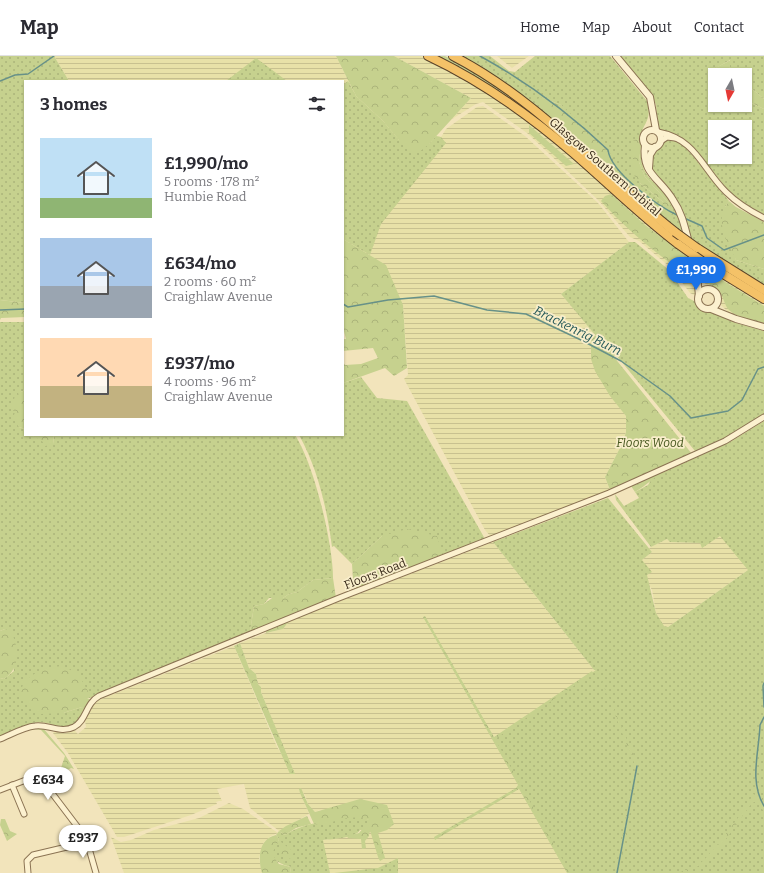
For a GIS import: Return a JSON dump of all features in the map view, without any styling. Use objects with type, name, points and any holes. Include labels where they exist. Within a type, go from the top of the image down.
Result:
[{"type":"highway","name":"Glasgow Southern Orbital","points":[[428,56],[461,72],[516,108],[573,153],[648,221],[702,261],[764,299]]},
{"type":"highway","name":"Glasgow Southern Orbital","points":[[453,56],[497,82],[550,121],[632,198],[675,232],[697,248],[764,290]]},
{"type":"street","points":[[616,56],[650,97],[652,115],[661,141]]},
{"type":"street","points":[[652,115],[647,130],[642,137],[644,145],[643,159],[649,170],[673,199],[682,216],[697,276],[699,303],[701,306],[764,328]]},
{"type":"street","points":[[647,130],[670,134],[682,140],[697,154],[725,191],[747,209],[764,218]]},
{"type":"street","points":[[649,170],[650,155],[661,141],[667,137],[682,140]]},
{"type":"street","points":[[644,145],[649,148],[655,147]]},
{"type":"street","points":[[697,276],[703,285],[717,294],[720,305],[728,316]]},
{"type":"street","points":[[699,296],[704,290],[712,290]]},
{"type":"street","points":[[711,309],[716,305],[718,300]]},
{"type":"street","name":"Floors Road","points":[[0,739],[35,726],[60,730],[75,726],[82,720],[89,704],[99,696],[339,598],[609,493],[725,441],[764,417]]},
{"type":"street","points":[[0,790],[31,778],[42,780],[83,833],[88,842],[96,873]]},
{"type":"street","points":[[12,786],[24,815]]},
{"type":"street","points":[[28,873],[27,861],[33,855],[88,842]]},
{"type":"shaded area","points":[[54,56],[336,56],[356,96],[385,123],[429,144],[436,136],[441,137],[446,129],[477,107],[483,106],[525,136],[598,203],[629,242],[561,294],[596,336],[591,338],[626,416],[626,432],[623,442],[605,477],[610,490],[491,537],[485,530],[404,379],[408,375],[403,305],[347,241],[344,240],[344,80],[68,80]]},
{"type":"shaded area","points":[[394,56],[421,56],[428,58],[477,84],[523,117],[569,154],[651,228],[701,265],[764,303],[764,325],[731,315],[721,305],[717,292],[703,282],[699,268],[692,263],[696,293],[694,295],[690,293],[670,267],[639,241],[630,237],[598,200],[527,133],[483,102],[476,104],[452,119],[471,98]]},
{"type":"shaded area","points":[[497,56],[529,56],[512,68]]},
{"type":"shaded area","points":[[764,421],[748,570],[665,629],[656,613],[652,590],[648,583],[642,560],[652,552],[649,548],[667,539],[670,542],[700,543],[730,442]]},
{"type":"shaded area","points":[[493,542],[594,670],[598,670],[760,725],[757,761],[727,788],[661,873],[290,873],[323,840],[364,835],[392,824],[320,810],[315,812],[308,804],[305,795],[299,789],[309,814],[279,831],[250,808],[244,784],[217,789],[222,801],[216,802],[217,804],[191,815],[124,837],[117,837],[68,753],[53,733],[55,731],[65,733],[74,730],[78,734],[86,727],[85,721],[94,703],[99,700],[234,646],[277,747],[294,774],[261,692],[261,687],[258,684],[256,674],[249,668],[240,643],[266,633],[283,629],[289,621]]},
{"type":"shaded area","points":[[229,803],[243,809],[278,833],[271,836],[264,842],[259,858],[262,873],[124,873],[111,837],[121,842],[131,840],[154,830],[199,818]]},
{"type":"green space","points":[[0,56],[54,56],[68,80],[24,80],[24,303],[0,300]]},
{"type":"green space","points":[[336,56],[394,56],[471,98],[429,144],[422,150],[413,152],[399,140],[383,121],[356,96]]},
{"type":"green space","points":[[434,56],[445,56],[500,88],[555,130],[559,137]]},
{"type":"green space","points":[[459,56],[490,56],[509,71],[515,72],[535,56],[610,56],[647,101],[649,112],[640,136],[640,144],[637,139],[640,183],[663,202],[675,216],[668,202],[645,177],[639,162],[641,149],[642,162],[646,173],[672,204],[685,234],[624,185],[546,115],[494,76]],"holes":[[[541,97],[561,105],[613,169],[579,138]]]},
{"type":"green space","points":[[620,56],[764,56],[764,99],[752,89],[752,68],[729,68],[730,60],[716,68],[708,68],[708,112],[752,112],[752,103],[764,109],[764,215],[746,205],[731,193],[697,151],[684,139],[675,134],[658,129],[656,105],[653,97]]},
{"type":"green space","points":[[256,58],[286,80],[227,80]]},
{"type":"green space","points":[[731,60],[729,68],[715,68]]},
{"type":"green space","points":[[348,81],[356,96],[383,121],[399,140],[429,144],[436,136],[441,137],[446,143],[381,224],[370,255],[344,240],[344,84]]},
{"type":"green space","points":[[752,89],[764,99],[764,109],[752,103]]},
{"type":"green space","points":[[541,97],[561,105],[607,147],[616,163],[613,169],[534,101]]},
{"type":"green space","points":[[529,125],[574,164],[566,166],[529,133]]},
{"type":"green space","points":[[637,139],[641,145],[639,162],[645,177],[668,202],[676,216],[670,219],[662,216],[663,202],[640,183],[633,174],[633,141]]},
{"type":"green space","points":[[666,139],[675,140],[684,145],[729,201],[725,207],[736,260],[764,269],[764,286],[736,271],[690,238],[683,214],[652,171],[651,159],[653,153]]},
{"type":"green space","points":[[611,194],[645,225],[690,259],[693,281],[645,243],[611,212],[601,201],[605,196]]},
{"type":"green space","points":[[729,201],[736,207],[764,222],[764,269],[736,260],[723,231],[722,223],[724,208]]},
{"type":"green space","points":[[344,240],[386,265],[403,305],[407,368],[394,376],[385,368],[344,383],[344,364],[345,365],[361,364],[378,358],[373,348],[344,351],[344,339],[346,339],[344,331]]},
{"type":"green space","points":[[629,242],[635,242],[669,270],[688,298],[696,302],[702,310],[713,312],[733,322],[764,331],[764,415],[731,435],[695,451],[616,355],[613,356],[604,334],[596,336],[561,294]]},
{"type":"green space","points":[[701,267],[764,306],[764,323],[732,313],[726,306],[720,293],[706,282],[703,277]]},
{"type":"green space","points":[[0,300],[24,303],[24,317],[1,318],[0,320]]},
{"type":"green space","points":[[0,322],[24,322],[24,390],[21,392],[15,412],[19,427],[24,429],[24,436],[33,436],[53,444],[54,436],[296,436],[309,465],[321,504],[330,545],[333,578],[313,580],[297,592],[289,594],[283,598],[269,598],[264,604],[254,606],[250,632],[87,699],[63,713],[82,707],[86,708],[79,719],[67,728],[61,728],[42,722],[33,723],[0,736],[0,678],[4,679],[14,671],[5,629],[0,631]]},
{"type":"green space","name":"Floors Wood","points":[[604,334],[614,357],[692,454],[610,490],[605,477],[623,442],[626,432],[626,416],[610,396],[595,371],[591,359],[591,337]]},
{"type":"green space","points":[[361,377],[377,398],[407,401],[485,539],[443,556],[382,536],[352,564],[334,546],[332,547],[321,490],[306,448],[300,436],[344,436],[344,383]]},
{"type":"green space","points":[[24,390],[24,429],[19,427],[13,418],[15,412],[12,409],[15,395]]},
{"type":"green space","points":[[764,421],[764,873],[569,873],[494,739],[596,670],[594,670],[493,542],[608,498],[652,552],[642,560],[652,572],[647,575],[656,613],[664,626],[668,627],[748,570],[720,536],[702,548],[700,543],[670,542],[667,539],[651,547],[616,500],[615,494],[624,506],[639,498],[635,492],[648,485],[653,477],[730,442]]},
{"type":"green space","points":[[32,436],[54,436],[53,444],[45,446],[42,441]]},
{"type":"green space","points":[[667,470],[635,492],[631,486],[615,494],[620,489]]},
{"type":"green space","points":[[407,529],[437,536],[443,556],[357,589],[353,579],[352,564],[382,536]]},
{"type":"green space","points":[[333,578],[336,598],[289,621],[283,629],[266,633],[267,626],[250,632],[254,606],[264,604],[276,595],[283,598],[289,594],[297,592],[313,580]]},
{"type":"green space","points":[[425,616],[494,737],[592,671],[593,673],[495,739],[570,873],[567,873],[519,789],[435,840],[434,837],[516,788],[518,785],[423,617]]},
{"type":"green space","points":[[5,629],[11,631],[14,638],[17,657],[13,669],[4,679],[0,678],[0,631]]},
{"type":"green space","points":[[240,643],[249,668],[256,674],[258,684],[261,687],[261,692],[295,774],[290,774],[234,646]]},
{"type":"green space","points":[[63,666],[78,674],[89,693],[87,699],[90,699],[86,708],[82,707],[63,713],[40,714],[25,703],[20,694],[24,681],[43,668]]},
{"type":"green space","points":[[598,672],[638,766],[619,873],[616,873],[635,765]]},
{"type":"green space","points":[[43,728],[64,753],[74,769],[71,768],[63,773],[61,768],[65,756],[41,730],[33,729]]},
{"type":"green space","points":[[301,788],[308,804],[315,812],[360,799],[387,805],[394,824],[387,830],[378,833],[385,858],[380,861],[378,857],[369,827],[369,820],[361,818],[346,818],[328,823],[314,824],[300,793],[299,789]]},
{"type":"green space","points":[[753,794],[763,798],[764,812],[757,801],[752,803],[728,836],[710,857],[688,871],[676,873],[694,866],[704,860],[738,818]]},
{"type":"green space","points":[[307,816],[311,824],[296,828],[285,835],[279,831],[286,826]]},
{"type":"green space","points":[[350,816],[370,820],[371,832],[369,833],[369,830],[360,830],[354,835],[338,839],[323,840],[330,873],[290,873],[291,867],[274,859],[272,852],[279,839],[276,835],[279,831],[285,835],[300,827]]},
{"type":"green space","points":[[1,819],[5,819],[10,831],[17,834],[7,841],[0,825]]},
{"type":"green space","points":[[364,827],[369,830],[369,836],[365,841],[366,848],[362,849],[361,839],[348,838],[347,836],[359,833]]},
{"type":"green space","points":[[276,835],[279,839],[273,851],[274,856],[279,864],[291,867],[290,873],[262,873],[260,862],[261,850],[263,845],[270,837]]},
{"type":"green space","points":[[281,842],[294,852],[291,859],[280,854],[279,849]]},
{"type":"green space","points":[[398,858],[398,873],[334,873],[378,868]]},
{"type":"waterway","points":[[0,81],[15,75],[28,74],[54,56]]},
{"type":"waterway","points":[[480,56],[515,77],[578,123],[608,150],[611,159],[627,179],[660,205],[679,216]]},
{"type":"waterway","points":[[684,218],[702,226],[707,238],[724,250],[764,235]]},
{"type":"waterway","name":"Brackenrig Burn","points":[[344,305],[348,307],[388,300],[434,296],[487,310],[526,314],[621,361],[670,396],[691,418],[728,411],[742,400],[758,369],[764,367]]},
{"type":"waterway","name":"Brackenrig Burn","points":[[0,310],[24,309]]},
{"type":"waterway","points":[[764,683],[764,707]]},
{"type":"waterway","points":[[764,717],[760,725],[756,767],[757,787],[759,796],[764,806]]},
{"type":"waterway","points":[[617,873],[637,766]]}]
